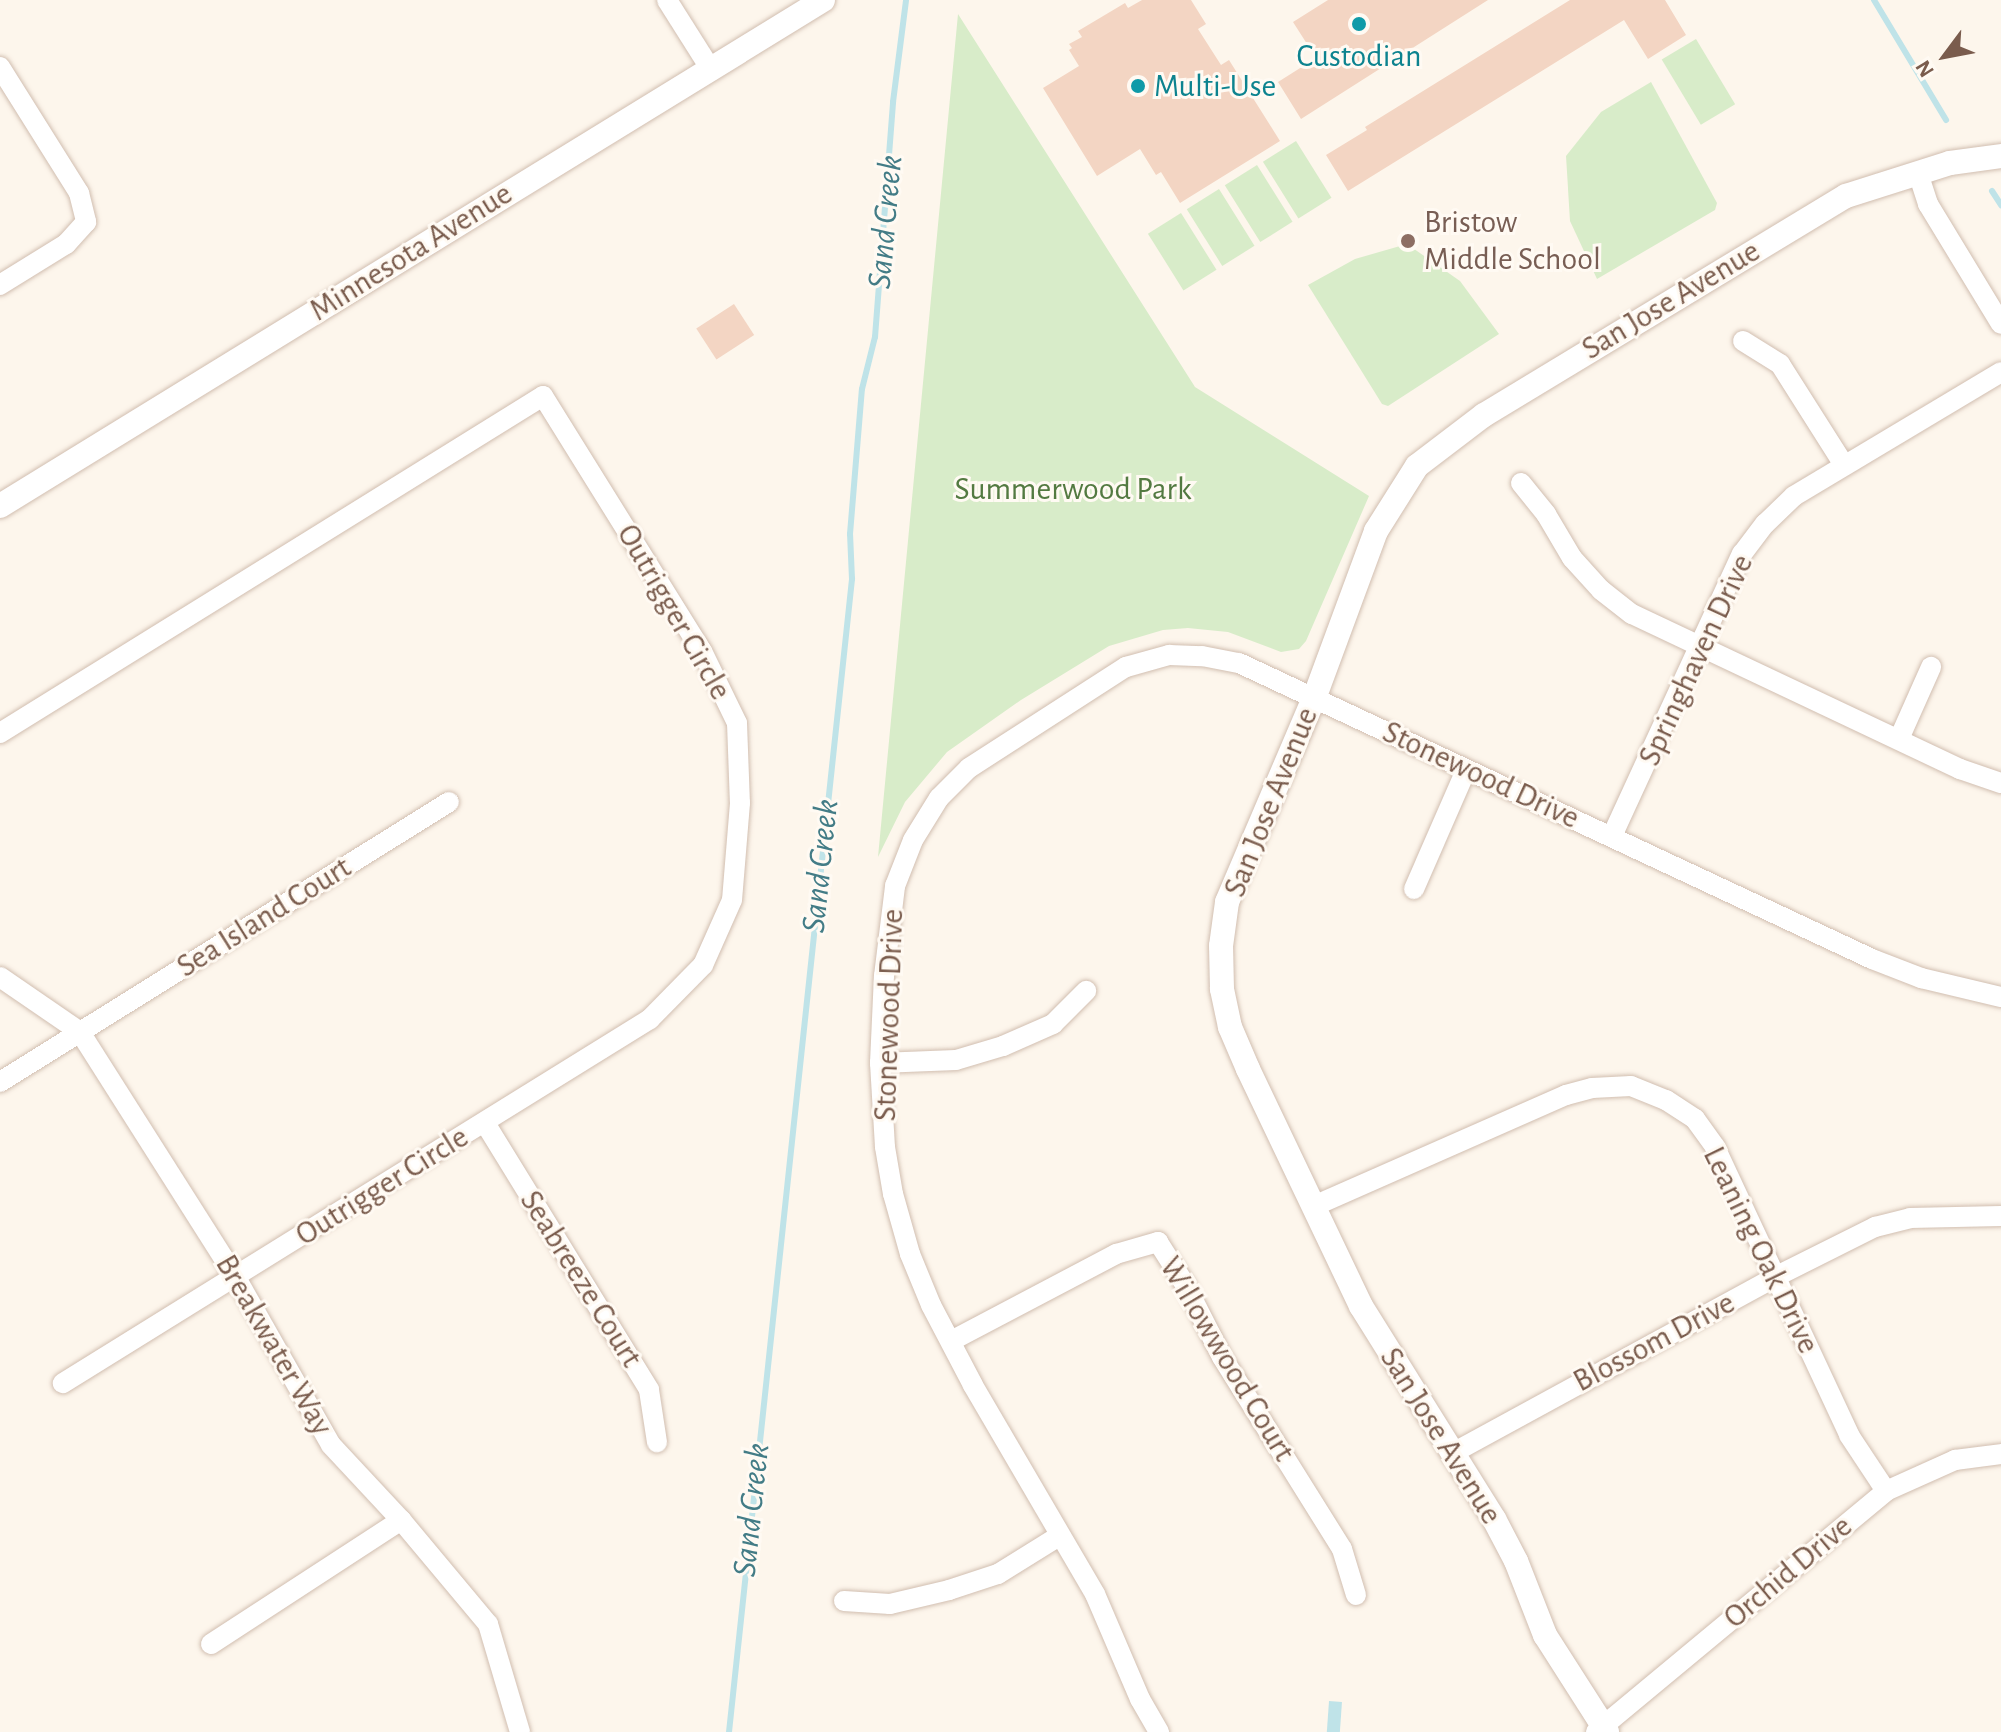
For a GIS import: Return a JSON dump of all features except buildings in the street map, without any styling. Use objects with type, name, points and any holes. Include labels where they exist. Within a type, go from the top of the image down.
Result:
[{"type":"street","points":[[667,0],[710,68]]},
{"type":"street","name":"Minnesota Avenue","points":[[0,506],[823,0]]},
{"type":"street","points":[[0,67],[79,193],[86,222],[66,244],[0,285]]},
{"type":"street","name":"San Jose Avenue","points":[[1602,1730],[1545,1635],[1516,1561],[1361,1306],[1230,1027],[1222,989],[1221,946],[1227,902],[1315,696],[1376,531],[1417,466],[1484,415],[1846,196],[1950,163],[2001,156]]},
{"type":"street","points":[[1918,173],[1928,204],[2001,324]]},
{"type":"street","points":[[1743,341],[1780,364],[1844,465]]},
{"type":"street","name":"Springhaven Drive","points":[[1612,836],[1742,554],[1765,524],[1794,496],[2001,372]]},
{"type":"street","name":"Outrigger Circle","points":[[0,733],[543,396],[702,651],[737,723],[740,803],[732,900],[703,965],[650,1019],[63,1383]]},
{"type":"street","points":[[1521,483],[1546,514],[1572,558],[1601,590],[1632,614],[1960,769],[2001,783]]},
{"type":"street","name":"Stonewood Drive","points":[[1159,1732],[1140,1699],[1095,1594],[1059,1536],[951,1341],[910,1254],[893,1194],[885,1147],[880,1063],[884,976],[895,886],[913,840],[939,798],[969,768],[1126,667],[1169,655],[1202,656],[1239,663],[1872,959],[1921,978],[2001,997]]},
{"type":"street","points":[[1899,739],[1931,667]]},
{"type":"street","points":[[1414,889],[1466,770]]},
{"type":"street","name":"Sea Island Court","points":[[0,1082],[449,802]]},
{"type":"street","name":"Breakwater Way","points":[[0,977],[80,1032],[235,1276],[331,1445],[401,1520],[488,1624],[520,1732]]},
{"type":"street","points":[[880,1063],[956,1060],[1003,1046],[1053,1024],[1086,991]]},
{"type":"street","name":"Leaning Oak Drive","points":[[1314,1206],[1566,1095],[1592,1088],[1631,1086],[1666,1100],[1695,1119],[1715,1147],[1849,1435],[1886,1491]]},
{"type":"street","name":"Seabreeze Court","points":[[485,1123],[649,1390],[657,1442]]},
{"type":"street","name":"Blossom Drive","points":[[1451,1454],[1775,1277],[1875,1227],[1910,1218],[2001,1216]]},
{"type":"street","name":"Willowwood Court","points":[[951,1341],[1116,1254],[1158,1242],[1186,1286],[1222,1357],[1342,1549],[1356,1595]]},
{"type":"street","name":"Orchid Drive","points":[[1602,1730],[1886,1491],[1955,1460],[2001,1454]]},
{"type":"street","points":[[211,1644],[401,1520]]},
{"type":"street","points":[[844,1601],[890,1604],[949,1590],[998,1574],[1059,1536]]},
{"type":"green space","name":"Summerwood Park","points":[[958,14],[1195,387],[1369,496],[1306,641],[1299,649],[1281,652],[1228,632],[1188,628],[1163,630],[1109,646],[1021,700],[947,752],[905,802],[878,857]]},
{"type":"green space","points":[[1696,39],[1735,104],[1701,125],[1662,60]]},
{"type":"green space","points":[[1651,82],[1717,203],[1715,210],[1597,279],[1570,221],[1566,156],[1601,112]]},
{"type":"green space","points":[[1296,141],[1332,198],[1298,218],[1263,162]]},
{"type":"green space","points":[[1257,165],[1293,222],[1260,242],[1225,185]]},
{"type":"green space","points":[[1219,189],[1255,246],[1222,266],[1187,209]]},
{"type":"green space","points":[[1181,213],[1217,270],[1183,290],[1148,234]]},
{"type":"green space","points":[[1407,244],[1460,281],[1499,334],[1388,406],[1382,404],[1308,285],[1355,259]]},
{"type":"water","points":[[1329,1701],[1342,1702],[1340,1732],[1327,1732]]},
{"type":"waterway","name":"Sand Creek","points":[[729,1732],[852,579],[850,534],[862,389],[875,337],[893,102],[906,0]]},
{"type":"waterway","points":[[1874,0],[1946,120]]},
{"type":"waterway","points":[[1992,191],[2001,205]]},
{"type":"place","name":"Custodian","points":[[1359,24]]},
{"type":"place","name":"Multi-Use","points":[[1138,86]]},
{"type":"place","name":"Bristow Middle School","points":[[1408,241]]}]
